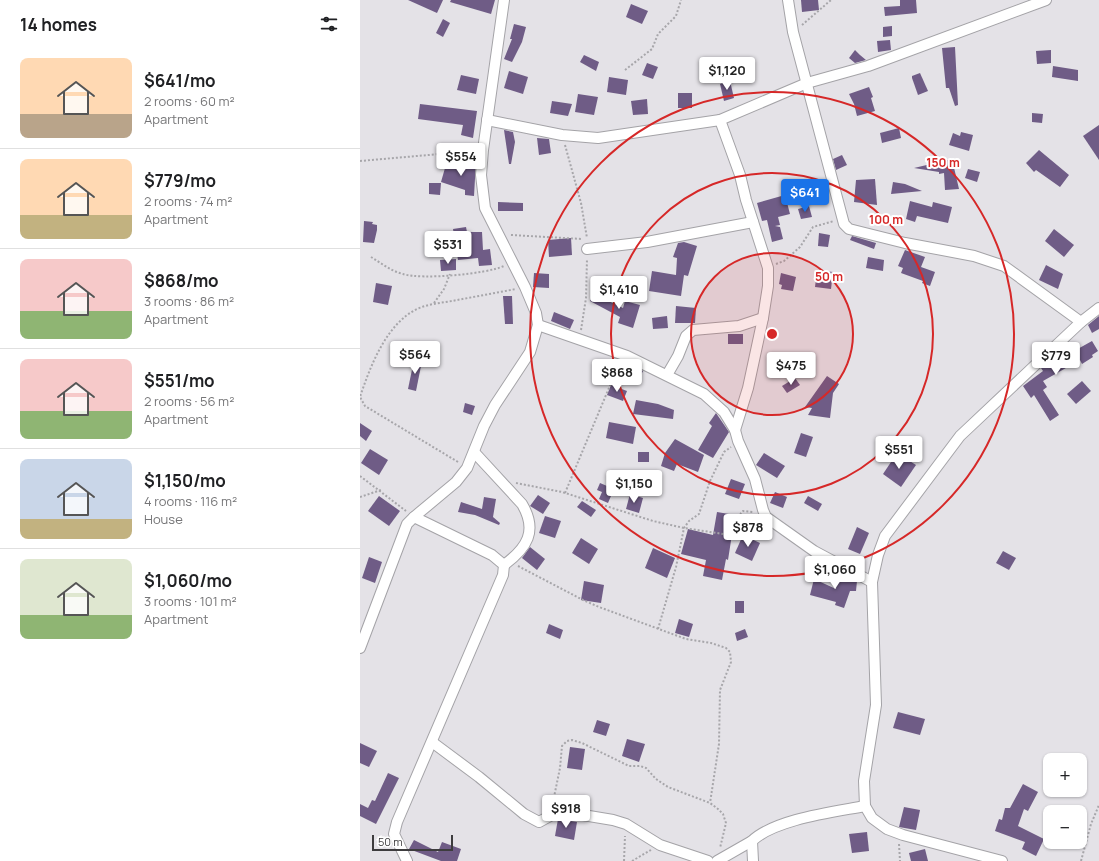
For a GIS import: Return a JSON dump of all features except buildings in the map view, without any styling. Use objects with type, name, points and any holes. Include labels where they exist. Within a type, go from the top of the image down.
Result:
[{"type":"street","points":[[360,648],[382,593],[403,533],[414,517],[456,482],[467,468],[484,426],[495,404],[530,352],[538,325],[536,313],[525,287],[485,208],[481,175],[483,150],[504,0]]},
{"type":"street","points":[[788,0],[793,32],[808,83],[842,219],[849,229],[905,243],[974,256],[1004,266],[1081,322]]},
{"type":"street","points":[[487,120],[562,135],[598,138],[720,120],[808,83],[868,66],[1046,0]]},
{"type":"street","points":[[720,120],[740,175],[752,222],[768,268],[768,286],[763,318],[748,388],[735,430]]},
{"type":"street","points":[[587,244],[647,242],[752,222]]},
{"type":"street","points":[[1002,861],[903,835],[882,825],[872,818],[865,806],[864,781],[876,705],[872,582],[878,555],[885,536],[960,436],[1081,322],[1099,308]]},
{"type":"street","points":[[667,375],[688,333],[693,330],[739,326],[763,318]]},
{"type":"street","points":[[538,325],[627,356],[704,394],[724,412],[735,430],[738,441],[755,478],[764,514],[814,551],[872,582]]},
{"type":"street","points":[[407,861],[396,841],[394,834],[396,828],[507,563],[525,547],[529,539],[528,514],[522,504],[474,452]]},
{"type":"street","points":[[414,517],[507,563]]},
{"type":"street","points":[[432,742],[479,777],[524,814],[540,822],[559,811],[613,820],[626,824],[660,845],[708,861]]},
{"type":"street","points":[[718,860],[752,841],[769,829],[821,814],[865,806]]},
{"type":"street","points":[[752,841],[753,861]]},
{"type":"path","points":[[625,70],[652,49],[658,34],[676,16],[681,0]]},
{"type":"path","points":[[793,32],[814,17],[831,0]]},
{"type":"path","points":[[562,135],[581,203],[587,244],[586,298],[580,340]]},
{"type":"path","points":[[360,161],[483,150]]},
{"type":"path","points":[[768,268],[792,255],[800,247],[813,227],[842,219]]},
{"type":"path","points":[[497,234],[587,244]]},
{"type":"path","points":[[371,257],[392,270],[403,274],[425,277],[485,271],[501,268],[512,263]]},
{"type":"path","points":[[434,303],[444,289],[450,274]]},
{"type":"path","points":[[467,468],[365,406],[360,397],[371,365],[380,348],[396,326],[416,310],[434,303],[525,287]]},
{"type":"path","points":[[565,493],[587,445],[616,368],[627,356]]},
{"type":"path","points":[[658,629],[676,567],[684,528],[689,521],[699,514],[710,480],[724,452],[738,441]]},
{"type":"path","points":[[360,476],[381,490],[414,517]]},
{"type":"path","points":[[501,480],[565,493],[653,521],[684,528],[730,535],[733,533],[743,511],[764,514]]},
{"type":"path","points":[[360,497],[381,490]]},
{"type":"path","points":[[507,563],[583,600],[686,639],[711,643],[726,648],[730,652],[731,662],[720,690],[719,744],[710,803]]},
{"type":"path","points":[[550,815],[560,768],[562,746],[567,741],[572,740],[582,743],[629,766],[640,766],[646,768],[656,779],[668,787],[710,803],[723,814],[726,823],[718,860]]},
{"type":"path","points":[[1080,861],[1091,824],[1099,805]]},
{"type":"path","points":[[624,861],[626,824]]},
{"type":"path","points":[[900,861],[899,844],[903,835]]},
{"type":"path","points":[[632,861],[660,845]]}]
